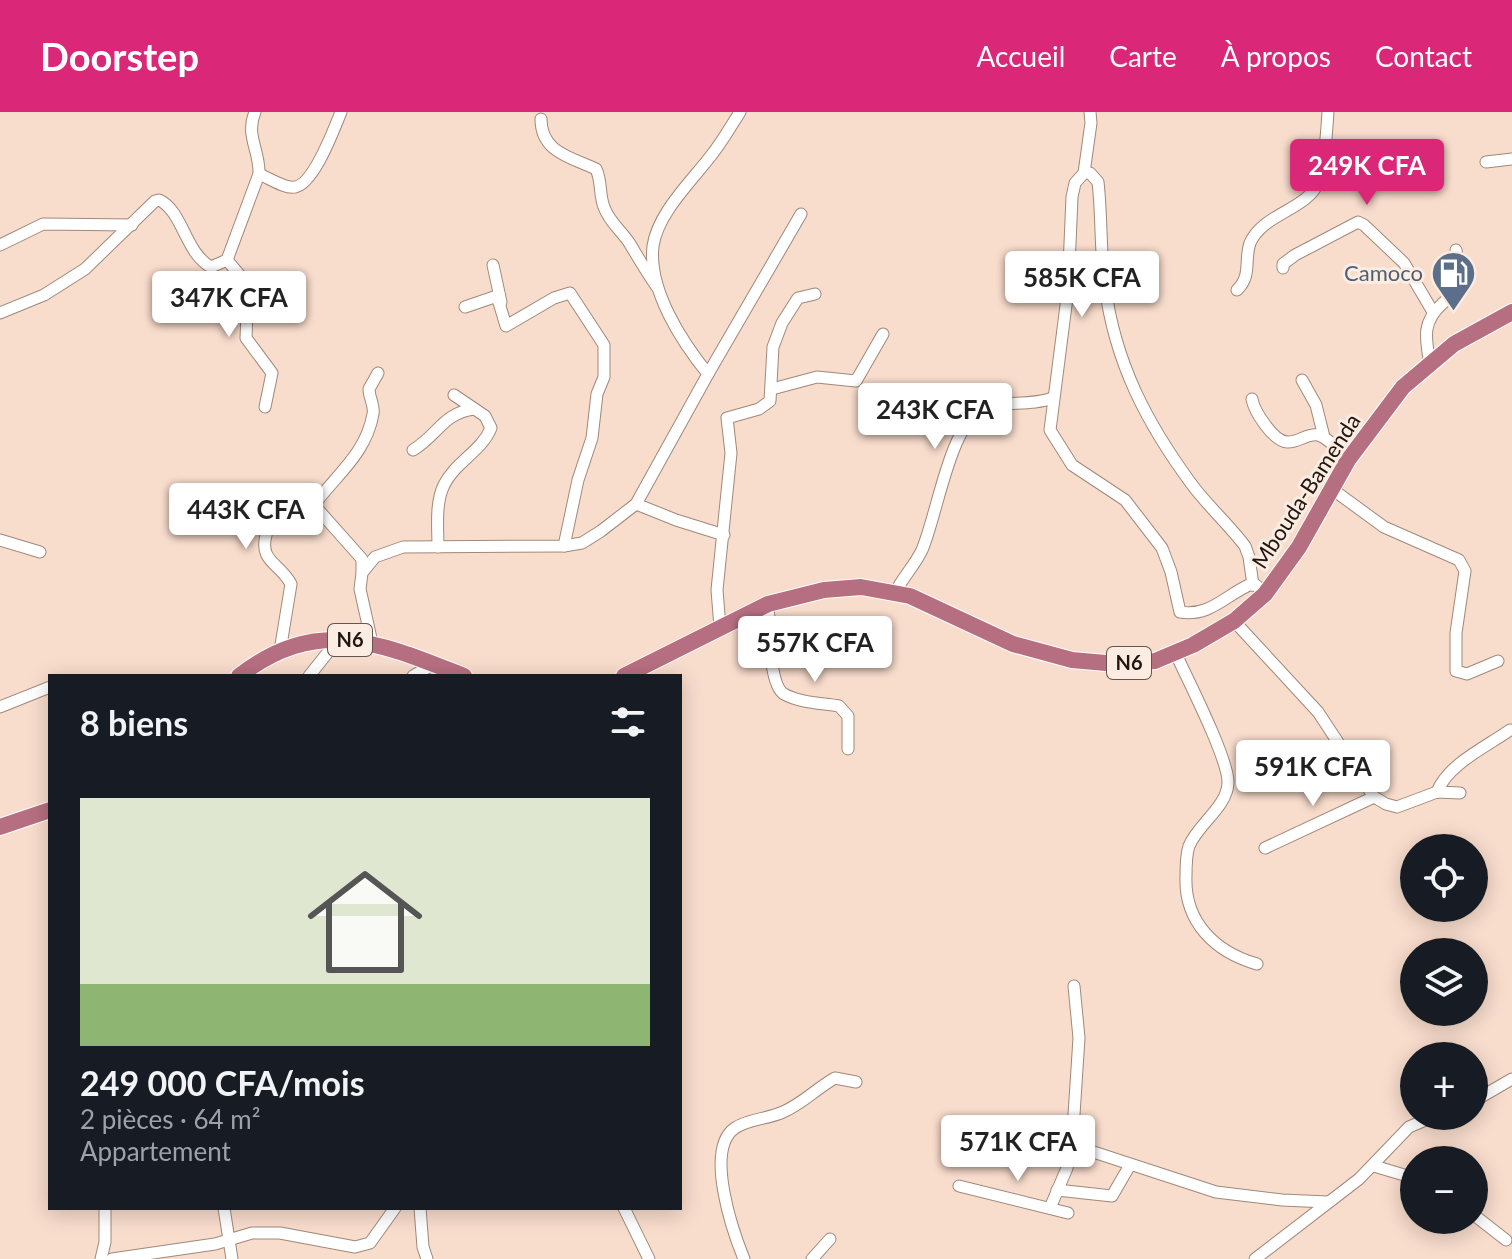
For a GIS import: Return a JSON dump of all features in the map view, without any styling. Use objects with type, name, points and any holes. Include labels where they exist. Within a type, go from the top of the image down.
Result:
[{"type":"highway","name":"Mbouda-Bamenda","points":[[628,674],[768,604],[824,590],[861,587],[896,591],[951,613],[1013,644],[1072,660],[1117,664],[1155,661],[1234,621],[1299,547],[1348,460],[1403,387],[1454,344],[1512,312]]},
{"type":"highway","name":"N6","points":[[242,674],[280,651],[315,640],[351,639],[372,643],[459,674]]},
{"type":"highway","points":[[0,827],[48,811]]},
{"type":"street","points":[[0,313],[65,283],[85,269],[159,200],[170,208],[202,262],[211,267],[227,260],[259,174],[259,161],[249,129],[255,112]]},
{"type":"street","points":[[259,174],[290,188],[303,184],[313,171],[341,112]]},
{"type":"street","points":[[708,374],[695,358],[663,303],[653,247],[668,211],[740,112]]},
{"type":"street","points":[[1084,173],[1090,173],[1098,182],[1105,286],[1131,387],[1192,485],[1245,546],[1259,589],[1208,610],[1180,612],[1162,548],[1125,500],[1079,470],[1064,456],[1050,430],[1068,290],[1072,197],[1075,183],[1084,173],[1090,112]]},
{"type":"street","points":[[1237,290],[1246,279],[1250,243],[1259,231],[1312,192],[1319,182],[1328,112]]},
{"type":"street","points":[[541,119],[544,141],[596,169],[600,177],[603,206],[658,287]]},
{"type":"street","points":[[1486,162],[1512,159]]},
{"type":"street","points":[[362,573],[375,557],[403,547],[564,546],[582,543],[636,504],[801,214]]},
{"type":"street","points":[[1283,268],[1283,264],[1295,255],[1358,222],[1404,263],[1433,312]]},
{"type":"street","points":[[0,245],[43,224],[132,225]]},
{"type":"street","points":[[1430,365],[1424,335],[1433,312],[1460,284],[1456,250]]},
{"type":"street","points":[[227,260],[248,285],[246,338],[272,373],[265,407]]},
{"type":"street","points":[[493,265],[506,326]]},
{"type":"street","points":[[506,326],[554,298],[570,293],[604,345],[604,377],[597,394],[595,424],[578,480],[564,546]]},
{"type":"street","points":[[720,627],[717,590],[731,453],[727,418],[765,406],[770,401],[772,358],[782,323],[798,298],[815,294]]},
{"type":"street","points":[[465,307],[497,296],[506,326]]},
{"type":"street","points":[[772,389],[817,377],[856,381],[883,334]]},
{"type":"street","points":[[280,651],[291,584],[266,555],[263,546],[271,516],[276,511],[314,505],[351,465],[364,442],[374,413],[369,389],[378,373]]},
{"type":"street","points":[[1302,380],[1316,405],[1324,437],[1348,460]]},
{"type":"street","points":[[438,547],[442,488],[484,442],[491,428],[485,416],[454,395]]},
{"type":"street","points":[[896,591],[920,555],[955,443],[976,413],[988,406],[1037,403],[1052,398]]},
{"type":"street","points":[[1252,399],[1260,419],[1281,440],[1291,442],[1310,435],[1324,437]]},
{"type":"street","points":[[413,450],[428,440],[457,411],[475,409]]},
{"type":"street","points":[[1332,489],[1384,527],[1459,560],[1465,571],[1456,633],[1456,671],[1467,674],[1498,661]]},
{"type":"street","points":[[636,504],[724,535]]},
{"type":"street","points":[[314,505],[362,559],[360,589],[372,643]]},
{"type":"street","points":[[0,540],[40,552]]},
{"type":"street","points":[[768,604],[773,674],[777,687],[782,693],[796,699],[839,706],[848,716],[848,749]]},
{"type":"street","points":[[1234,621],[1318,712],[1374,797],[1397,807],[1437,792],[1460,793]]},
{"type":"street","points":[[311,674],[337,641]]},
{"type":"street","points":[[1175,652],[1221,755],[1228,782],[1226,793],[1189,846],[1185,896],[1192,914],[1208,936],[1238,959],[1257,964]]},
{"type":"street","points":[[416,674],[434,664]]},
{"type":"street","points":[[0,707],[48,688]]},
{"type":"street","points":[[1437,792],[1441,781],[1456,768],[1510,730]]},
{"type":"street","points":[[1265,848],[1374,797]]},
{"type":"street","points":[[1050,1208],[1067,1168],[1072,1145],[1079,1038],[1074,986]]},
{"type":"street","points":[[744,1259],[730,1225],[722,1191],[723,1148],[729,1134],[736,1127],[793,1107],[835,1078],[856,1082]]},
{"type":"street","points":[[1488,1093],[1512,1079]]},
{"type":"street","points":[[1255,1259],[1374,1166],[1406,1130]]},
{"type":"street","points":[[1072,1145],[1216,1192],[1328,1202]]},
{"type":"street","points":[[1057,1190],[1112,1196],[1130,1165]]},
{"type":"street","points":[[1374,1166],[1400,1174]]},
{"type":"street","points":[[959,1186],[1068,1213]]},
{"type":"street","points":[[101,1259],[105,1242],[105,1210]]},
{"type":"street","points":[[224,1210],[232,1259]]},
{"type":"street","points":[[365,1259],[370,1243],[394,1210]]},
{"type":"street","points":[[420,1210],[427,1259]]},
{"type":"street","points":[[625,1210],[649,1259]]},
{"type":"street","points":[[1488,1226],[1506,1240]]},
{"type":"street","points":[[112,1259],[215,1244],[252,1233],[280,1233],[355,1247],[370,1243]]},
{"type":"street","points":[[812,1259],[830,1239]]},
{"type":"place","name":"Camoco","points":[[1454,312]]}]
